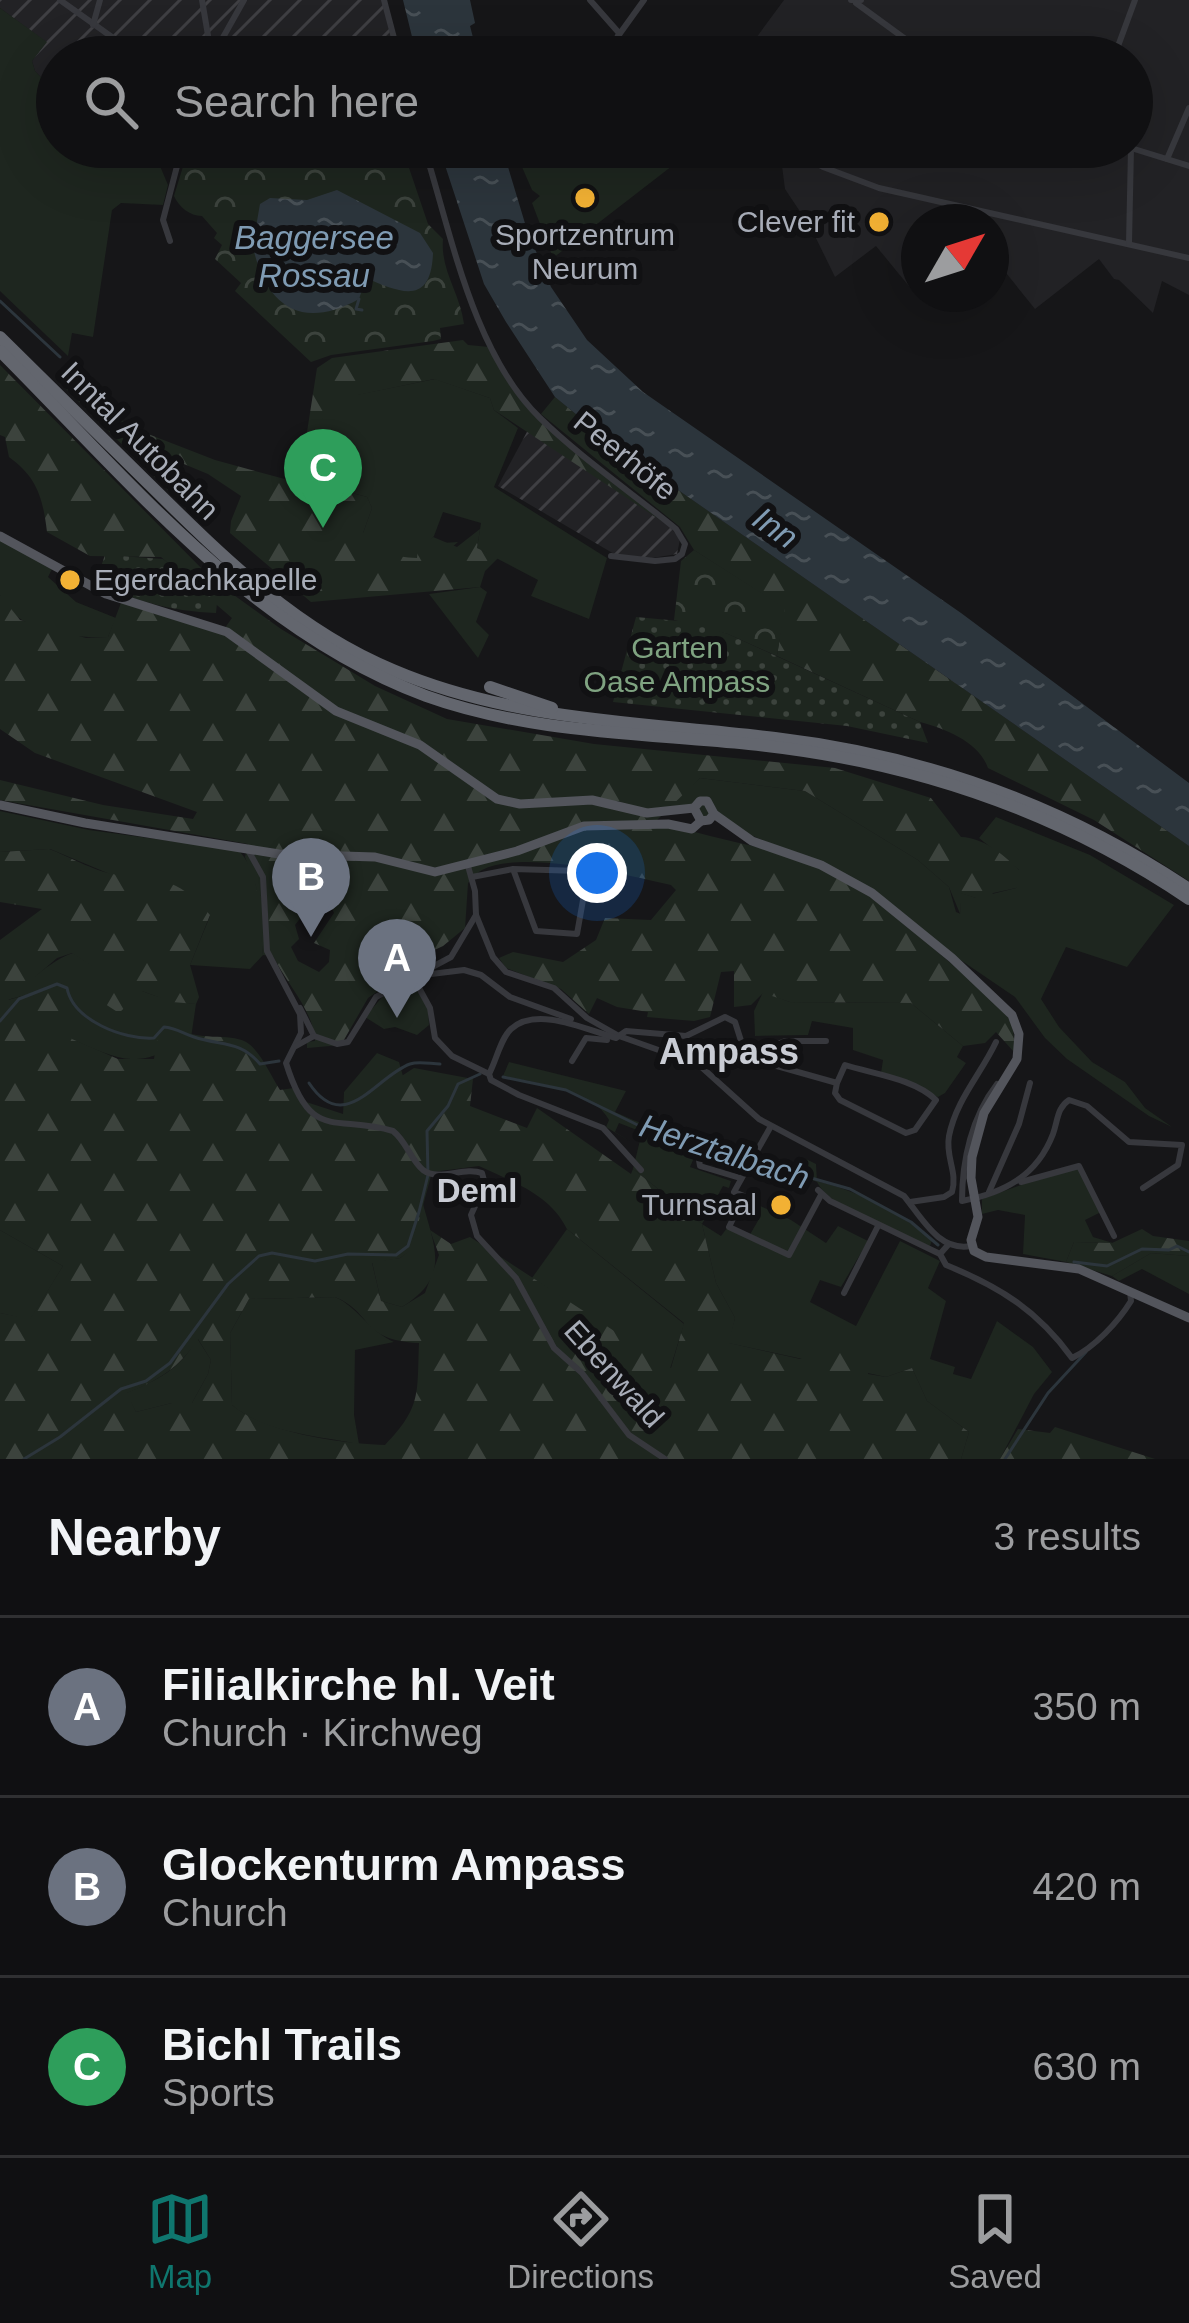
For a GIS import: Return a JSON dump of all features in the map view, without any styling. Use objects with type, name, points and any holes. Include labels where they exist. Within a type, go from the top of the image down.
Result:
[{"type":"highway","name":"Inntal Autobahn","points":[[0,337],[240,587],[313,641],[386,680],[512,718],[783,748],[944,776]]},
{"type":"highway","name":"Inntal Autobahn","points":[[0,351],[34,377]]},
{"type":"highway","name":"Inntal Autobahn","points":[[46,389],[247,577],[320,631],[372,661],[495,704],[588,719],[814,743],[944,776],[1030,801],[1091,830],[1189,889]]},
{"type":"highway","points":[[320,631],[370,646]]},
{"type":"highway","points":[[490,687],[588,719]]},
{"type":"highway","name":"Inntal Autobahn","points":[[960,781],[1086,837],[1189,899]]},
{"type":"main road","points":[[0,536],[132,605],[209,624],[250,647],[336,712],[420,745],[497,799],[520,804],[592,800],[647,813],[694,808],[707,801],[714,814],[752,841],[821,865],[872,893],[1009,1011],[1019,1034],[1012,1072],[980,1123],[970,1166],[980,1197],[971,1246],[986,1257],[1079,1269],[1189,1318]]},
{"type":"main road","points":[[0,806],[287,855],[375,857],[435,872],[470,871],[584,826],[668,824],[692,830],[714,814]]},
{"type":"main road","points":[[694,808],[700,821]]},
{"type":"street","points":[[60,0],[109,36]]},
{"type":"street","points":[[90,23],[100,0]]},
{"type":"street","points":[[202,0],[208,36]]},
{"type":"street","points":[[224,36],[244,0]]},
{"type":"street","points":[[384,0],[393,36]]},
{"type":"street","points":[[590,0],[619,35],[644,0]]},
{"type":"street","points":[[1122,36],[1135,0]]},
{"type":"street","points":[[857,1],[897,36]]},
{"type":"street","points":[[600,10],[626,25]]},
{"type":"street","points":[[1167,159],[1189,108]]},
{"type":"street","points":[[1153,155],[1189,166]]},
{"type":"street","points":[[170,241],[163,220],[177,168]]},
{"type":"street","name":"Peerhöfe","points":[[430,168],[457,257],[512,384],[539,417],[676,529],[685,544],[682,554],[670,560],[611,556]]},
{"type":"street","points":[[827,168],[879,188],[1189,258]]},
{"type":"street","points":[[1129,243],[1133,168]]},
{"type":"street","points":[[246,847],[262,878],[267,950],[314,1036]]},
{"type":"street","points":[[513,869],[536,932],[577,934],[584,875],[563,869],[513,869],[470,871],[476,915],[493,957],[506,972],[554,988],[587,1018],[618,1037]]},
{"type":"street","points":[[293,1047],[314,1036],[348,1042],[376,997],[451,957],[476,915]]},
{"type":"street","points":[[413,977],[464,970],[481,975],[510,997],[698,1064],[771,1126],[910,1202],[948,1245],[971,1246]]},
{"type":"street","points":[[413,977],[429,1004],[435,1038],[452,1056],[519,1095],[604,1128],[641,1170]]},
{"type":"street","points":[[293,1047],[301,1033],[299,1007]]},
{"type":"street","points":[[572,1060],[588,1037],[618,1037],[626,1031],[646,1036],[691,1035],[725,1017],[735,1022],[751,1056],[837,1082]]},
{"type":"street","points":[[489,1074],[515,1026],[533,1021],[576,1022]]},
{"type":"street","points":[[751,1056],[785,1041],[826,1041]]},
{"type":"street","points":[[910,1202],[952,1192],[951,1130],[962,1099],[996,1042]]},
{"type":"street","name":"Ebenwald","points":[[293,1047],[288,1071],[316,1117],[328,1124],[393,1131],[427,1172],[473,1169],[483,1175],[485,1184],[471,1221],[477,1237],[516,1278],[554,1348],[579,1370],[629,1435],[664,1459]]},
{"type":"street","points":[[845,1065],[908,1084],[936,1100],[910,1134],[840,1100],[835,1093],[837,1082],[845,1065]]},
{"type":"street","points":[[1010,1065],[978,1115],[962,1201],[1079,1166],[1114,1236]]},
{"type":"street","points":[[980,1197],[1009,1151],[1030,1083]]},
{"type":"street","points":[[1017,1183],[1047,1146],[1060,1107],[1070,1100],[1086,1105],[1129,1142],[1151,1147],[1172,1143],[1184,1148],[1180,1163],[1142,1188]]},
{"type":"street","points":[[771,1126],[734,1192],[744,1196],[729,1227],[784,1256],[789,1255],[820,1192],[1027,1306],[1072,1358],[1123,1314],[1131,1301],[1130,1290]]},
{"type":"street","points":[[740,1178],[700,1166],[699,1160],[705,1156],[750,1163]]},
{"type":"street","points":[[844,1292],[878,1225]]},
{"type":"street","points":[[940,1254],[948,1245]]},
{"type":"shaded area","points":[[0,0],[384,0],[393,36],[38,36],[0,8]]},
{"type":"shaded area","points":[[784,0],[1189,0],[1189,295],[1162,281],[1153,313],[1099,259],[1035,309],[1009,277],[1009,204],[901,204],[901,276],[876,246],[835,277],[785,189],[782,168],[1153,168],[1153,36],[757,36]]},
{"type":"shaded area","points":[[528,430],[669,526],[680,539],[677,554],[645,559],[616,555],[498,486]]},
{"type":"green space","points":[[0,8],[39,36],[32,61],[36,168],[161,168],[168,185],[163,205],[121,203],[112,210],[93,337],[72,333],[68,356],[0,291]]},
{"type":"green space","points":[[183,168],[409,168],[428,224],[443,239],[444,261],[464,324],[440,328],[441,339],[433,341],[311,362],[235,291],[241,283],[215,259],[222,245],[214,238],[217,233],[174,196]]},
{"type":"green space","name":"Sportzentrum Neurum","points":[[522,168],[669,168],[553,258],[532,203],[540,196]]},
{"type":"green space","points":[[463,340],[489,347],[537,418],[669,526],[494,410],[490,398],[434,379],[353,396],[344,405],[329,487],[367,497],[372,508],[363,533],[387,552],[417,558],[418,549],[433,537],[457,547],[480,529],[477,548],[498,558],[485,571],[480,587],[311,602],[230,533],[241,496],[179,462],[164,481],[173,495],[58,381],[72,375],[130,427],[215,460],[292,481],[300,477],[317,368],[332,358]]},
{"type":"green space","points":[[451,344],[446,353],[368,383],[356,395],[435,379],[490,398],[494,410],[518,428],[494,487],[607,558],[589,619],[531,596],[538,580],[477,548],[481,523],[443,512],[426,544],[458,542],[428,566],[371,581],[325,581],[283,556],[290,533],[285,521],[287,533],[277,558],[259,550],[245,534],[250,516],[259,507],[269,507],[282,519],[280,513],[288,510],[289,503],[304,507],[307,503],[257,482],[258,473],[316,495],[363,533],[372,508],[367,497],[304,480],[323,384],[353,361]]},
{"type":"green space","points":[[0,365],[213,580],[281,629],[375,686],[447,719],[594,744],[835,768],[931,798],[961,837],[988,845],[1026,877],[1016,888],[993,893],[984,907],[976,898],[960,893],[961,916],[949,887],[918,860],[805,791],[700,778],[657,820],[797,859],[856,888],[997,1003],[1011,1025],[1014,1052],[996,1032],[985,1043],[963,1046],[911,1003],[790,1002],[763,993],[751,1005],[734,1007],[734,971],[721,972],[710,1017],[694,1021],[647,1017],[648,1012],[597,998],[589,1014],[561,989],[506,968],[499,958],[513,952],[563,962],[596,940],[605,918],[651,920],[676,890],[603,870],[523,862],[478,873],[468,883],[465,928],[443,946],[403,965],[397,978],[368,998],[341,1045],[307,1048],[307,1042],[315,1041],[310,1019],[273,956],[263,955],[256,886],[245,857],[248,844],[0,800],[0,780],[103,805],[193,819],[197,812],[35,753],[0,729],[0,595],[20,620],[86,638],[108,637],[121,603],[222,632],[232,618],[161,557],[90,556],[47,532],[37,489],[9,457],[5,437],[0,435]],"holes":[[[314,900],[334,913],[314,943],[330,950],[329,962],[319,972],[298,961],[291,947],[299,939],[295,925]]]},
{"type":"green space","points":[[555,397],[615,446],[1189,846],[1189,881],[1094,820],[988,768],[960,738],[777,656],[784,608],[694,550],[680,527],[541,414]]},
{"type":"green space","points":[[0,538],[53,567],[48,577],[76,602],[116,618],[108,637],[63,634],[17,617],[0,595]]},
{"type":"green space","points":[[694,550],[785,608],[777,656],[728,634],[674,620],[681,561]]},
{"type":"green space","points":[[105,555],[163,559],[217,602],[216,613],[156,605],[95,584]]},
{"type":"green space","points":[[480,587],[487,592],[476,622],[489,635],[478,658],[429,594]]},
{"type":"green space","name":"Garten Oase Ampass","points":[[636,617],[690,622],[728,634],[920,722],[928,743],[847,726],[613,702]]},
{"type":"green space","points":[[700,778],[805,791],[918,860],[949,887],[956,912],[961,914],[959,892],[976,898],[1016,888],[1019,870],[979,838],[996,817],[1090,855],[1174,905],[1127,967],[1066,947],[1041,999],[1059,1027],[1092,1062],[1125,1082],[1145,1108],[1172,1127],[1067,1059],[1015,997],[821,865],[732,827],[721,817],[707,821],[694,808],[668,806]]},
{"type":"green space","points":[[0,811],[89,830],[238,850],[256,886],[263,955],[250,969],[190,965],[210,916],[50,849],[0,852]]},
{"type":"green space","points":[[49,849],[103,872],[159,880],[191,895],[210,915],[190,965],[199,997],[196,1004],[172,1002],[142,991],[119,1013],[102,1002],[109,977],[72,953],[57,958],[8,1000],[44,990],[41,980],[67,974],[72,1039],[118,1059],[154,1059],[158,1034],[171,1026],[193,1034],[239,1039],[256,1051],[280,1090],[294,1088],[303,1101],[343,1114],[414,1068],[473,1079],[470,1106],[527,1128],[537,1108],[631,1174],[633,1169],[702,1224],[716,1283],[735,1318],[729,1343],[800,1359],[855,1338],[868,1345],[868,1374],[886,1377],[912,1368],[927,1401],[969,1432],[961,1459],[0,1459],[0,1313],[30,1319],[63,1266],[0,1230],[0,940],[42,909],[0,902],[0,852]],"holes":[[[479,1166],[541,1198],[567,1229],[684,1323],[671,1368],[470,1237],[451,1244],[430,1230],[439,1255],[425,1293],[402,1307],[381,1301],[372,1263],[400,1258],[411,1250],[432,1172]],[[335,1297],[386,1337],[419,1343],[415,1398],[406,1420],[385,1445],[283,1430],[232,1405],[230,1333],[249,1299]],[[198,1339],[211,1360],[192,1403],[136,1412],[127,1393],[183,1358]]]},
{"type":"green space","points":[[73,953],[132,986],[196,1004],[191,1038],[157,1055],[119,1057],[71,1039],[72,1006],[45,990],[3,1001]]},
{"type":"green space","points":[[412,982],[428,1007],[429,1025],[417,1035],[395,1027],[384,1029],[365,1017],[390,988]]},
{"type":"green space","points":[[763,992],[790,1002],[911,1003],[963,1046],[957,1057],[966,1063],[938,1097],[881,1073],[883,1060],[853,1050],[853,1028],[812,1021],[808,1035],[755,1036],[754,1011]]},
{"type":"green space","points":[[377,1053],[399,1062],[403,1076],[343,1115],[344,1092]]},
{"type":"green space","points":[[509,1062],[626,1091],[615,1112],[661,1130],[800,1171],[804,1158],[816,1164],[817,1181],[892,1211],[932,1240],[930,1246],[851,1211],[817,1182],[793,1172],[787,1182],[752,1163],[703,1151],[696,1153],[690,1167],[731,1181],[729,1188],[723,1186],[702,1224],[633,1169],[642,1132],[619,1123],[615,1132],[631,1142],[606,1127],[609,1120],[601,1110],[577,1094],[503,1076]]},
{"type":"green space","points":[[1076,1165],[1085,1172],[1103,1211],[1085,1220],[1093,1237],[1113,1243],[1074,1242],[1066,1262],[1023,1254],[1025,1215],[998,1210],[982,1214],[982,1199]]},
{"type":"green space","points":[[745,1199],[826,1243],[838,1226],[868,1241],[841,1287],[820,1280],[810,1302],[856,1326],[900,1241],[940,1261],[928,1288],[946,1301],[930,1359],[955,1367],[953,1374],[971,1379],[997,1321],[1033,1347],[1052,1372],[1034,1394],[1000,1459],[961,1459],[969,1432],[927,1401],[912,1368],[886,1377],[728,1343],[735,1318],[716,1283],[702,1224],[721,1236],[727,1228],[748,1238],[759,1219],[740,1209]]},
{"type":"green space","points":[[422,1200],[434,1246],[433,1272],[428,1284],[402,1307],[381,1301],[372,1262],[400,1258],[410,1250]]},
{"type":"green space","points":[[567,1229],[684,1324],[670,1369],[532,1278]]},
{"type":"green space","points":[[1142,1229],[1153,1236],[1189,1241],[1189,1256],[1151,1253],[1112,1276],[1066,1262],[1074,1242],[1112,1243]]},
{"type":"green space","points":[[0,1230],[63,1266],[30,1320],[0,1313]]},
{"type":"green space","points":[[1151,1253],[1189,1256],[1189,1294],[1142,1269],[1119,1281],[1112,1276]]},
{"type":"green space","points":[[335,1297],[394,1342],[355,1350],[354,1415],[359,1444],[276,1428],[232,1405],[230,1333],[249,1299]]},
{"type":"green space","points":[[197,1338],[211,1360],[192,1403],[136,1412],[126,1393],[168,1372]]},
{"type":"green space","points":[[1055,1427],[1155,1459],[1000,1459],[1018,1429],[1050,1433]]},
{"type":"water","points":[[403,0],[470,0],[473,36],[412,36]]},
{"type":"water","name":"Inn","points":[[446,168],[508,168],[551,287],[587,340],[643,392],[961,613],[1189,783],[1189,846],[615,446],[555,397],[484,284]]},
{"type":"water","name":"Baggersee Rossau","points":[[337,190],[420,233],[433,253],[427,281],[420,288],[402,291],[366,278],[359,299],[313,313],[296,310],[269,288],[250,228],[256,227],[260,204],[270,198],[307,200]]},
{"type":"waterway","points":[[359,299],[356,309],[362,310]]},
{"type":"waterway","points":[[0,301],[60,357]]},
{"type":"waterway","name":"Herztalbach","points":[[0,1021],[19,999],[57,984],[67,988],[89,1018],[128,1036],[154,1038],[164,1027],[237,1047],[260,1064],[279,1061]]},
{"type":"waterway","name":"Herztalbach","points":[[309,1083],[322,1098],[348,1104],[410,1064],[440,1064]]},
{"type":"waterway","name":"Herztalbach","points":[[24,1459],[121,1389],[146,1381],[170,1363],[228,1284],[259,1256],[272,1253],[315,1261],[348,1254],[396,1255],[408,1246],[428,1175],[427,1131],[448,1106],[458,1084],[480,1074]]},
{"type":"waterway","name":"Herztalbach","points":[[503,1077],[566,1090],[656,1134],[850,1189],[911,1222],[938,1245]]},
{"type":"waterway","name":"Herztalbach","points":[[1074,1262],[1107,1266],[1142,1249],[1177,1246],[1189,1252]]},
{"type":"waterway","points":[[1005,1459],[1048,1393],[1086,1352]]},
{"type":"place","name":"Sportzentrum Neurum","points":[[585,198]]},
{"type":"place","name":"Clever fit","points":[[879,222]]},
{"type":"place","name":"Bichl Trails","points":[[323,528]]},
{"type":"place","name":"Egerdachkapelle","points":[[70,580]]},
{"type":"place","name":"Glockenturm Ampass","points":[[311,937]]},
{"type":"place","name":"Filialkirche hl. Veit","points":[[397,1018]]},
{"type":"place","name":"Turnsaal","points":[[781,1205]]},
{"type":"district","name":"Ampass","points":[[729,1051]]},
{"type":"district","name":"Deml","points":[[477,1190]]}]
